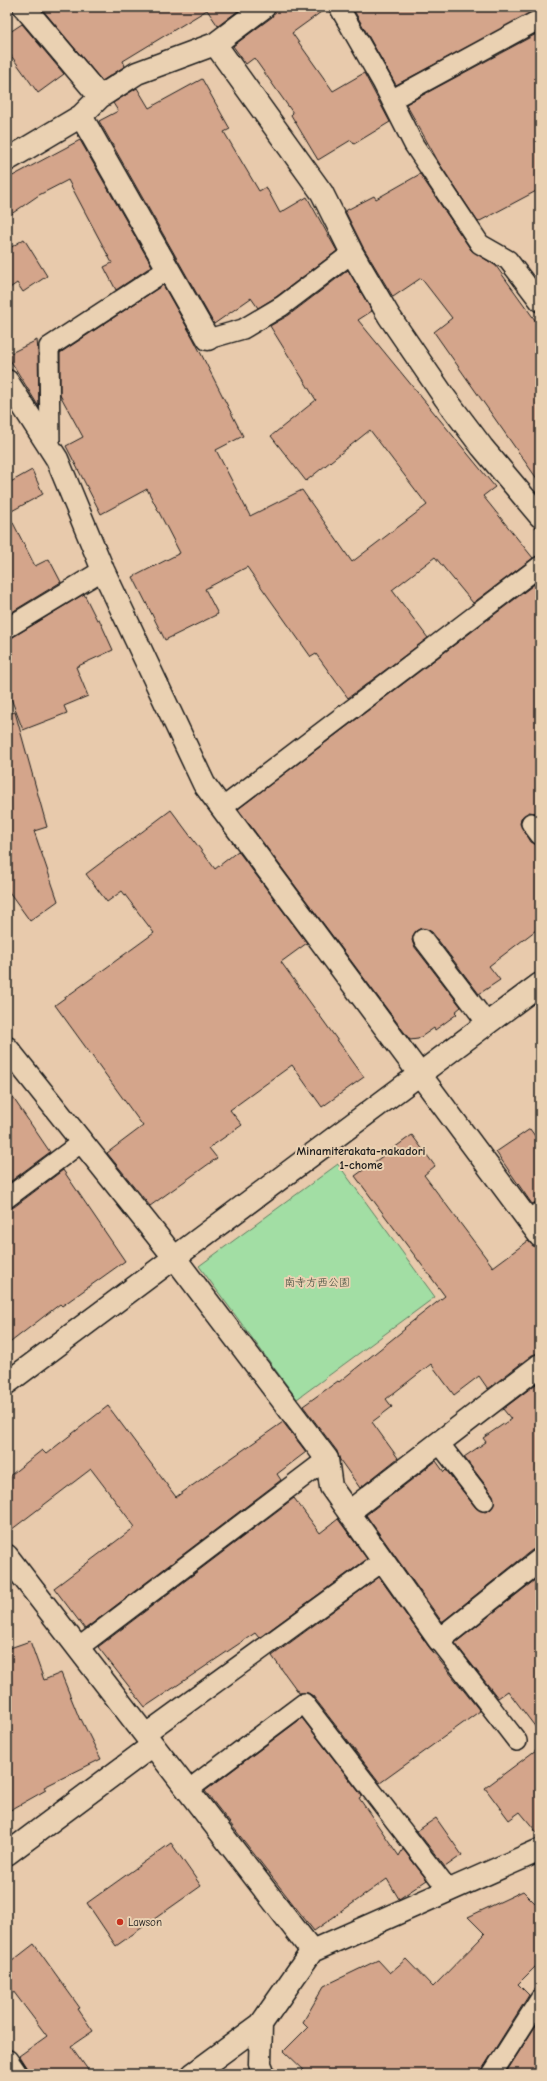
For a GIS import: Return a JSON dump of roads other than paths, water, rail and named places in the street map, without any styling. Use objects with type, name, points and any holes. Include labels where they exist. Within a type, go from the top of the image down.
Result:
[{"type":"street","points":[[7,160],[81,116],[100,97],[137,73],[215,44],[264,7]]},
{"type":"street","points":[[32,10],[100,97]]},
{"type":"street","points":[[215,44],[322,193],[352,253],[389,316],[445,398],[482,447],[540,516]]},
{"type":"street","points":[[81,116],[208,339]]},
{"type":"street","points":[[7,381],[57,459],[104,570],[204,784],[419,1074],[536,1223]]},
{"type":"street","points":[[7,1383],[540,984]]},
{"type":"street","points":[[7,1048],[174,1257],[327,1459],[331,1487],[439,1640],[540,1560]]},
{"type":"street","points":[[349,1512],[540,1365]]},
{"type":"street","points":[[11,1569],[78,1648],[312,1951]]},
{"type":"street","points":[[7,1854],[149,1739]]},
{"type":"street","points":[[193,2074],[261,2024],[312,1951],[449,1890],[539,1854]]},
{"type":"street","points":[[261,2024],[260,2064],[264,2074]]},
{"type":"street","points":[[7,2061],[16,2074]]},
{"type":"lane","points":[[338,7],[391,100],[414,145],[480,244],[508,260],[540,302]]},
{"type":"lane","points":[[538,7],[540,11]]},
{"type":"lane","points":[[391,100],[540,19]]},
{"type":"lane","points":[[208,339],[243,328],[282,306],[352,253]]},
{"type":"lane","points":[[50,448],[49,347],[168,269]]},
{"type":"lane","points":[[222,808],[540,566]]},
{"type":"lane","points":[[7,628],[104,570]]},
{"type":"lane","points":[[423,939],[487,1024]]},
{"type":"lane","points":[[7,1198],[82,1142]]},
{"type":"lane","points":[[439,1443],[484,1501]]},
{"type":"lane","points":[[78,1648],[327,1459]]},
{"type":"lane","points":[[149,1739],[383,1561]]},
{"type":"lane","points":[[439,1640],[517,1740]]},
{"type":"lane","points":[[188,1790],[304,1702],[449,1890]]},
{"type":"lane","points":[[492,2074],[540,1999]]},
{"type":"place","name":"Lawson","points":[[120,1922]]},
{"type":"district","name":"Minamiterakata-nakadori 1-chome","points":[[361,1158]]},
{"type":"park label","name":"南寺方西公園","points":[[317,1282]]}]
